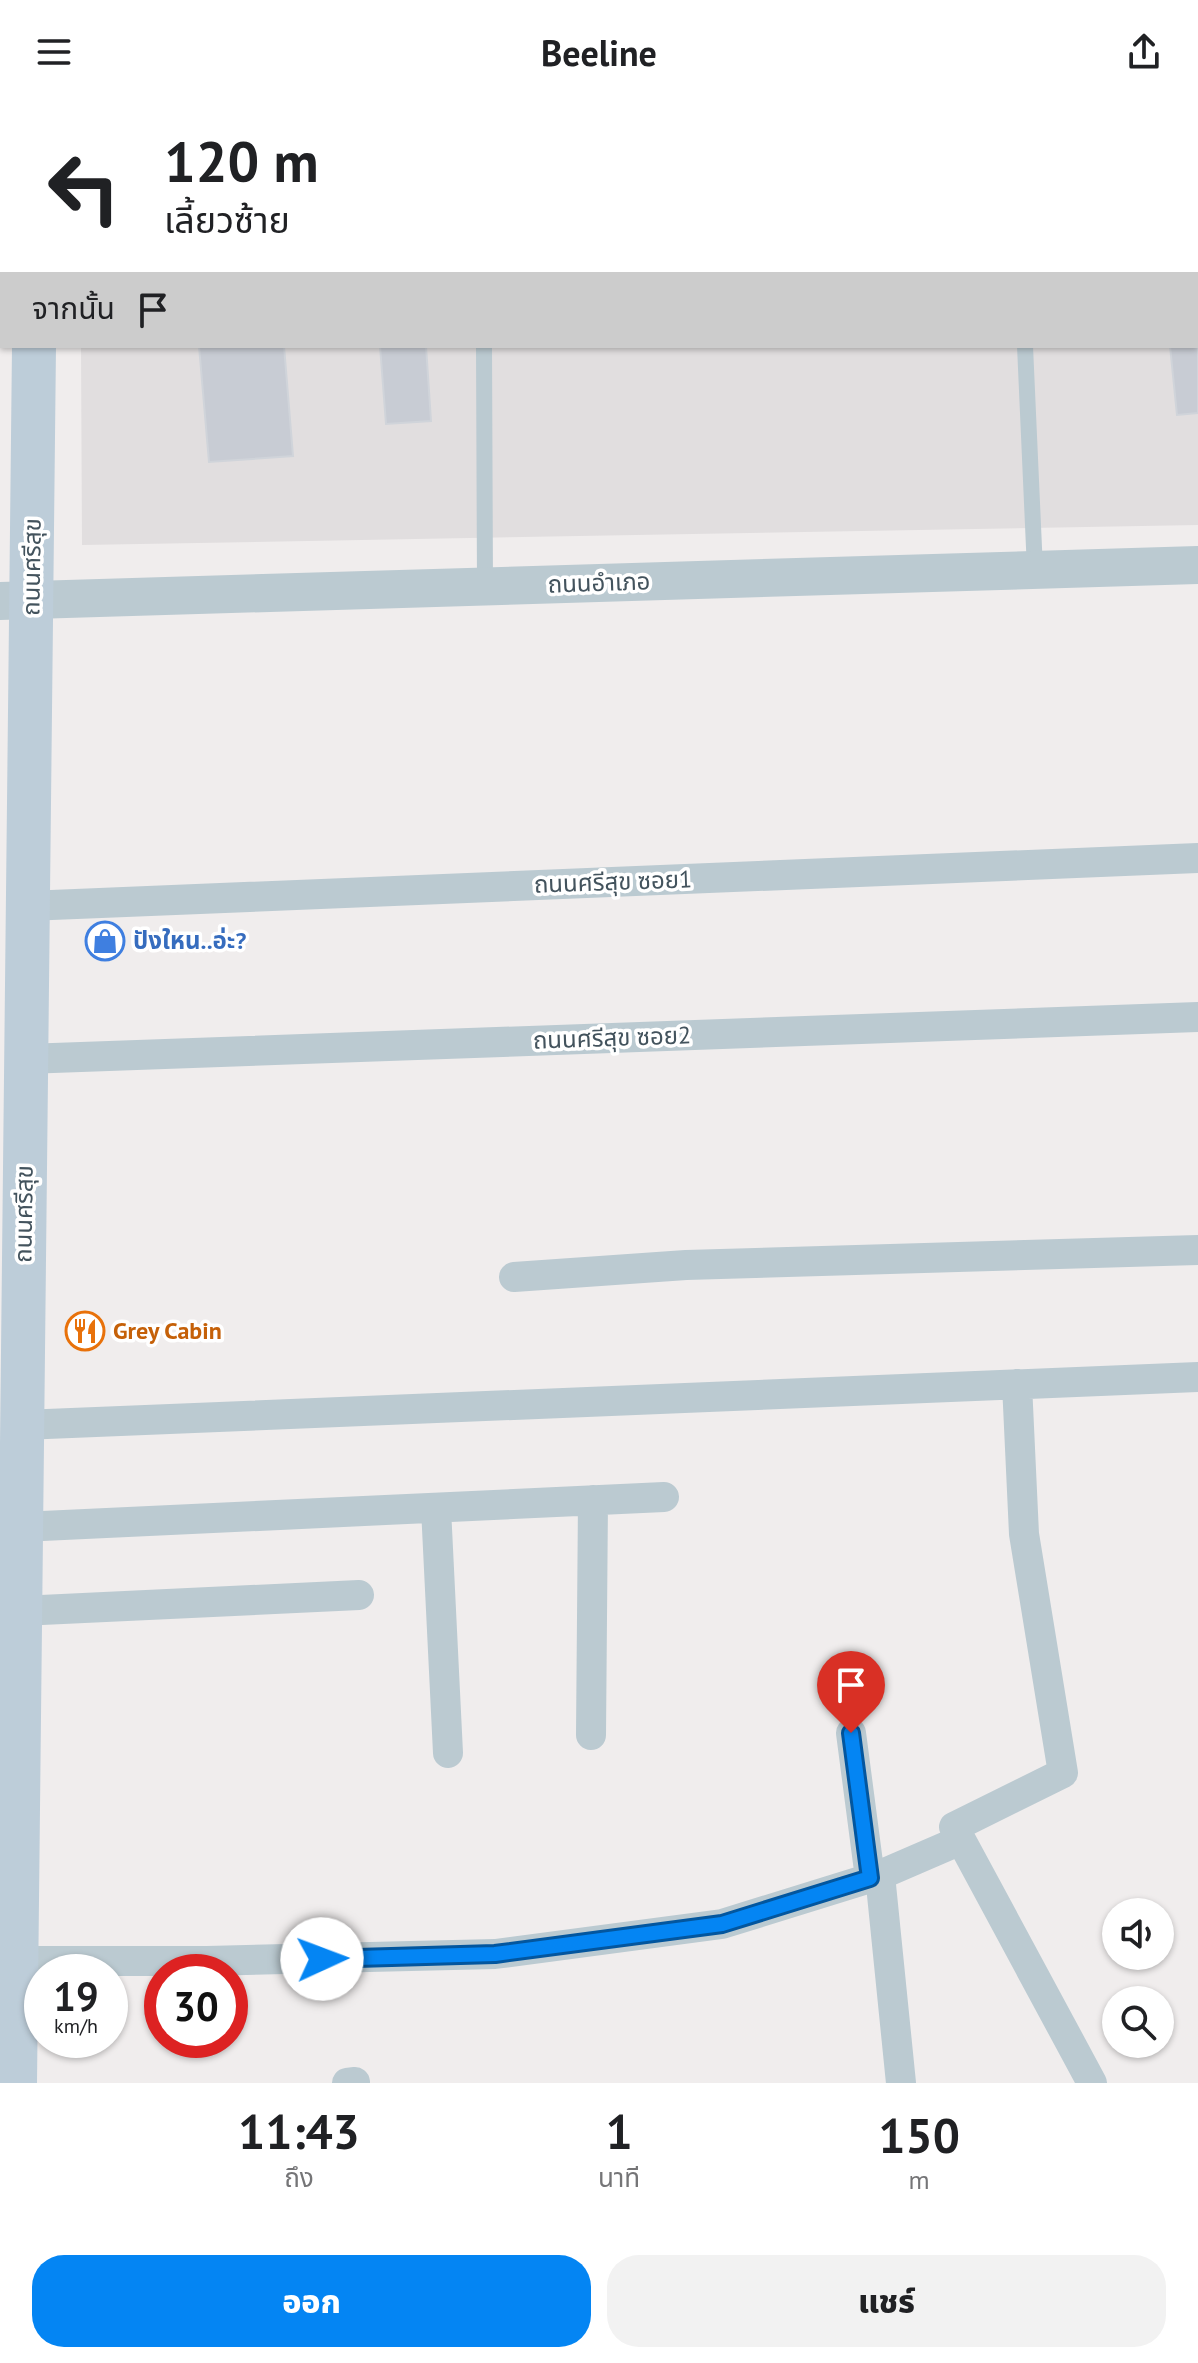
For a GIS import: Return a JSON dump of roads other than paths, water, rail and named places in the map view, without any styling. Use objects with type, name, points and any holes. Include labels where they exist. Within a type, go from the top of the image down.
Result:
[{"type":"main road","name":"ถนนศรีสุข","points":[[15,2083],[10,1611],[21,1527],[11,1426],[18,1144],[17,1033],[27,906],[16,600],[34,348]]},
{"type":"street","name":"ถนนอำเภอ","points":[[16,600],[1198,565]]},
{"type":"street","name":"ถนนศรีสุข ซอย1","points":[[27,906],[1198,858]]},
{"type":"street","name":"ถนนศรีสุข ซอย2","points":[[17,1033],[1198,1017]]},
{"type":"street","points":[[514,1277],[686,1265],[1198,1250]]},
{"type":"street","points":[[11,1426],[1198,1377]]},
{"type":"street","points":[[1017,1384],[1024,1534],[1063,1773],[954,1827],[1092,2083]]},
{"type":"street","points":[[21,1527],[664,1497]]},
{"type":"street","points":[[591,1735],[593,1500]]},
{"type":"street","points":[[436,1508],[448,1753]]},
{"type":"street","points":[[10,1611],[359,1595]]},
{"type":"street","points":[[851,1733],[875,1876],[901,2083]]},
{"type":"street","points":[[16,1961],[207,1961],[495,1954],[722,1924],[875,1876],[961,1840]]},
{"type":"street","points":[[347,2083],[355,2082]]},
{"type":"lane","points":[[484,348],[485,586]]},
{"type":"lane","points":[[1025,348],[1035,570]]},
{"type":"place","name":"ปังใหน..อ่ะ?","points":[[105,941]]},
{"type":"place","name":"Grey Cabin","points":[[85,1331]]}]
